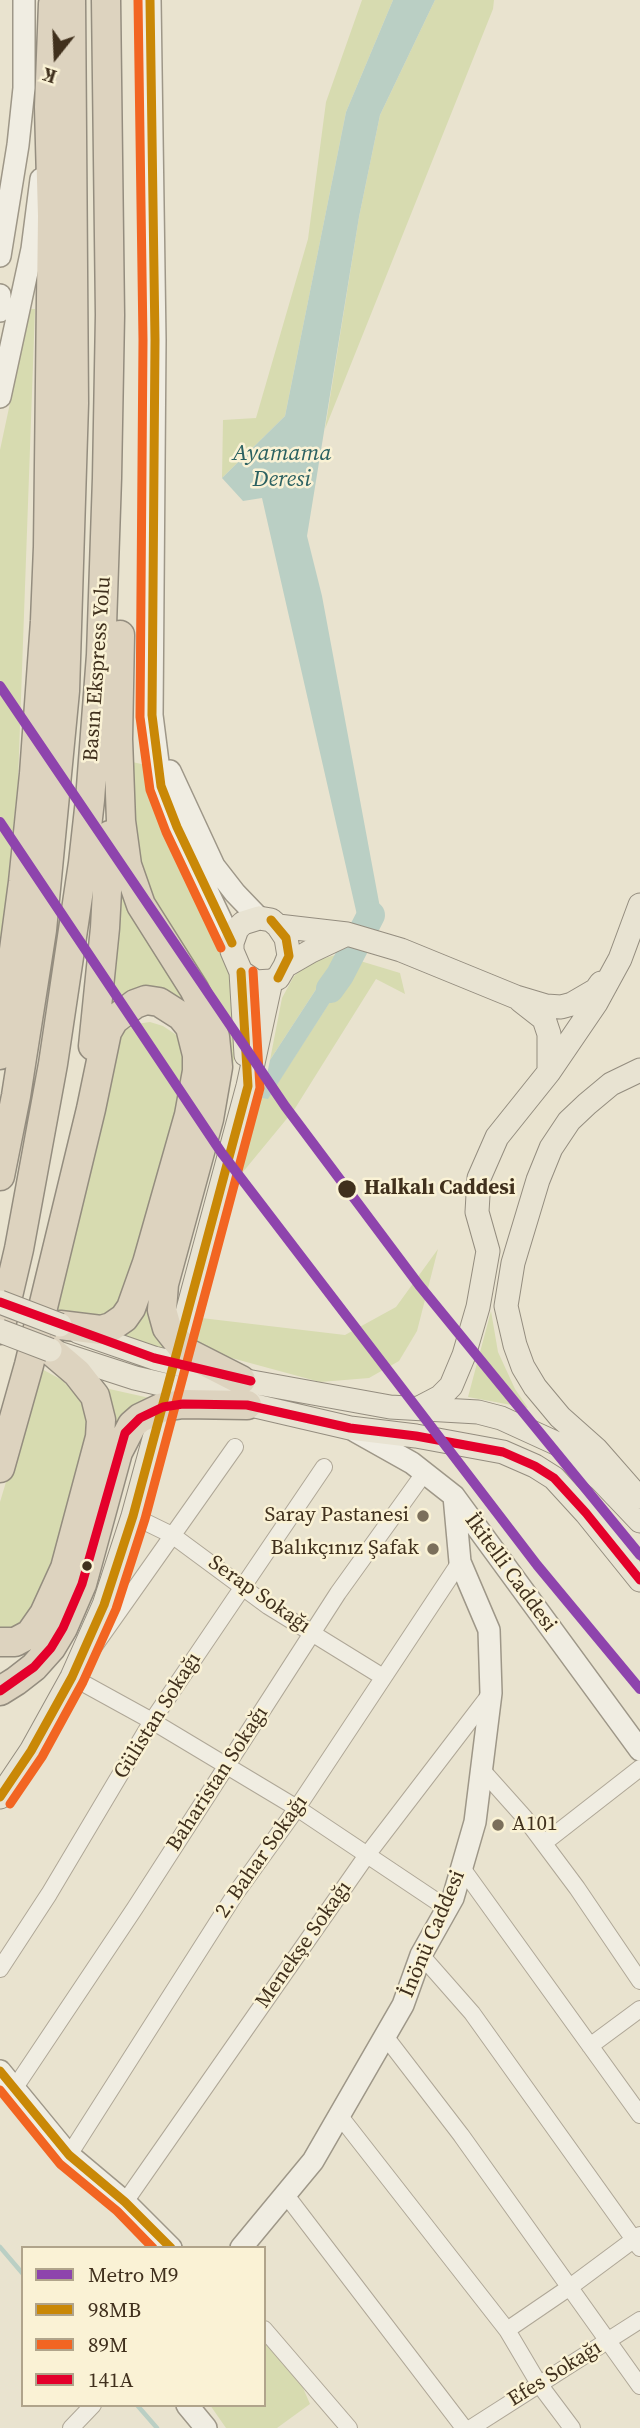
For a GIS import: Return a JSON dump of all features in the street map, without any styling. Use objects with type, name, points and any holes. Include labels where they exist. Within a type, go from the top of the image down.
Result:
[{"type":"highway","points":[[0,1055],[26,859],[45,621],[52,216],[49,107],[53,0]]},
{"type":"highway","name":"Basın Ekspress Yolu","points":[[0,1176],[18,1084],[42,930],[65,691],[74,402],[72,0]]},
{"type":"highway","name":"Basın Ekspress Yolu","points":[[0,1330],[45,1113],[66,986],[83,863],[101,655],[110,315],[106,0]]},
{"type":"highway","points":[[107,478],[118,518],[122,557],[118,738],[123,847],[130,877],[141,905],[194,989],[209,1018],[217,1052],[216,1082],[209,1119],[164,1284],[162,1310],[167,1328],[186,1352],[244,1392]]},
{"type":"highway","points":[[80,1145],[104,941],[118,738]]},
{"type":"highway","points":[[0,1468],[29,1365],[107,1032],[114,1020],[135,1004],[146,1000],[170,1007],[181,1016],[194,1037],[197,1071],[182,1138],[137,1295],[124,1318],[111,1327],[55,1337],[95,1396],[101,1420],[100,1437],[65,1567],[44,1614],[30,1634],[15,1643],[0,1642]]},
{"type":"highway","points":[[0,1691],[34,1667],[51,1648],[63,1628],[82,1584],[118,1452],[132,1425],[163,1407],[244,1392]]},
{"type":"main road","points":[[1,246],[23,100],[24,0]]},
{"type":"main road","points":[[150,0],[155,340],[152,715],[161,786],[177,827],[232,943]]},
{"type":"main road","points":[[0,397],[32,249],[49,107]]},
{"type":"main road","points":[[0,295],[0,311]]},
{"type":"main road","points":[[154,680],[167,766],[214,866],[235,893],[286,938],[289,956],[278,974],[184,1324]]},
{"type":"main road","points":[[419,1408],[440,1397],[451,1386],[464,1355],[478,1307],[488,1251],[477,1213],[479,1178],[497,1137],[549,1072],[596,1003],[620,958],[640,905]]},
{"type":"main road","points":[[248,1087],[241,972],[232,951],[237,929],[243,923],[269,922],[347,934],[401,950],[516,997],[546,1006],[561,1007],[572,1004],[596,990],[620,958]]},
{"type":"main road","points":[[241,972],[256,982],[278,974],[311,951],[347,934]]},
{"type":"main road","points":[[516,997],[544,1019],[549,1034],[549,1072]]},
{"type":"main road","points":[[636,1487],[560,1417],[535,1387],[523,1367],[515,1345],[506,1306],[513,1263],[538,1180],[551,1148],[569,1121],[587,1104],[611,1084],[640,1070]]},
{"type":"main road","points":[[0,1302],[55,1337]]},
{"type":"main road","points":[[0,1330],[55,1337],[154,1358],[350,1428],[457,1442],[503,1452],[554,1478],[640,1580]]},
{"type":"main road","points":[[244,1392],[390,1407],[478,1412],[526,1428],[560,1445],[601,1480],[640,1521]]},
{"type":"main road","points":[[0,1797],[31,1751],[72,1678],[104,1605],[133,1516],[158,1424]]},
{"type":"main road","name":"İkitelli Caddesi","points":[[350,1428],[385,1446],[425,1472],[454,1496],[640,1750]]},
{"type":"main road","name":"İnönü Caddesi","points":[[243,2246],[313,2161],[403,2005],[421,1955],[448,1909],[475,1822],[491,1693],[489,1630],[460,1562],[454,1496]]},
{"type":"main road","points":[[0,2071],[69,2155],[125,2202],[169,2246]]},
{"type":"main road","points":[[189,2407],[206,2428]]},
{"type":"street","points":[[235,1447],[72,1678],[152,1721],[297,1808],[448,1909]]},
{"type":"street","name":"Gülistan Sokağı","points":[[0,1969],[152,1721],[324,1467]]},
{"type":"street","name":"Baharistan Sokağı","points":[[14,2089],[135,1908],[312,1633],[425,1472]]},
{"type":"street","name":"Serap Sokağı","points":[[133,1516],[172,1535],[242,1587],[383,1676]]},
{"type":"street","name":"2. Bahar Sokağı","points":[[69,2155],[236,1893],[297,1808],[460,1562]]},
{"type":"street","name":"Menekşe Sokağı","points":[[125,2202],[367,1855],[491,1693]]},
{"type":"street","points":[[544,1843],[640,1768]]},
{"type":"street","points":[[482,1770],[524,1816],[640,1981]]},
{"type":"street","points":[[462,1868],[640,2115]]},
{"type":"street","points":[[421,1955],[472,2012],[638,2241],[507,2330]]},
{"type":"street","points":[[590,2046],[640,2009]]},
{"type":"street","points":[[385,2036],[461,2135],[640,2386]]},
{"type":"street","points":[[339,2115],[507,2330],[539,2384],[572,2428]]},
{"type":"street","points":[[286,2195],[464,2428]]},
{"type":"street","name":"Efes Sokağı","points":[[471,2428],[640,2320]]},
{"type":"street","points":[[266,2331],[349,2428]]},
{"type":"street","points":[[71,2428],[91,2407]]},
{"type":"green space","points":[[362,0],[393,0],[346,112],[285,416],[222,478],[223,420],[256,418],[308,239],[326,102]]},
{"type":"green space","points":[[435,0],[494,0],[493,9],[325,429],[359,217],[380,115]]},
{"type":"green space","points":[[30,309],[35,309],[18,781],[0,957],[0,450]]},
{"type":"green space","points":[[132,762],[151,766],[225,953],[235,994],[238,1032],[229,1093],[224,1091],[136,857]]},
{"type":"green space","points":[[119,881],[166,959],[185,1001],[157,987],[138,988],[122,994],[109,1005]]},
{"type":"green space","points":[[339,954],[270,1060],[282,998],[294,976],[311,962]]},
{"type":"green space","points":[[357,960],[400,973],[405,994],[376,979],[294,1110],[224,1195],[255,1101],[268,1098]]},
{"type":"green space","points":[[150,1022],[163,1026],[178,1036],[186,1054],[183,1090],[125,1302],[93,1325],[57,1309],[112,1046],[121,1033],[136,1024]]},
{"type":"green space","points":[[438,1249],[417,1331],[399,1361],[369,1378],[320,1382],[191,1347],[193,1317],[345,1335],[396,1307]]},
{"type":"green space","points":[[151,1297],[172,1355],[111,1337]]},
{"type":"green space","points":[[491,1311],[498,1352],[515,1389],[528,1408],[468,1397]]},
{"type":"green space","points":[[40,1368],[62,1380],[82,1402],[91,1421],[45,1596],[21,1628],[0,1630],[0,1502]]},
{"type":"green space","points":[[96,1386],[163,1401],[112,1437]]},
{"type":"green space","points":[[266,2342],[300,2381],[310,2404],[277,2428],[226,2428],[211,2407],[266,2407]]},
{"type":"water","name":"Ayamama Deresi","points":[[393,0],[435,0],[380,115],[359,217],[307,536],[322,596],[381,913],[372,933],[351,927],[357,915],[262,498],[243,501],[222,478],[285,416],[346,112]]},
{"type":"water","points":[[339,954],[357,960],[268,1099],[262,1098],[270,1060]]},
{"type":"waterway","name":"Ayamama Deresi","points":[[330,989],[371,915]]},
{"type":"waterway","points":[[0,2247],[21,2272]]},
{"type":"waterway","points":[[139,2407],[157,2428]]},
{"type":"metro line","name":"M9","points":[[0,686],[285,1106],[419,1285],[640,1555]]},
{"type":"metro line","name":"M9","points":[[0,822],[221,1152],[537,1565],[640,1689]]},
{"type":"transit line","name":"89M","points":[[138,0],[143,340],[140,717],[150,790],[166,832],[221,948]]},
{"type":"transit line","name":"98MB","points":[[150,0],[155,340],[152,715],[161,786],[177,827],[232,943]]},
{"type":"transit line","name":"98MB","points":[[271,920],[286,938],[289,956],[278,978]]},
{"type":"transit line","name":"89M","points":[[10,1804],[42,1757],[83,1682],[116,1609],[145,1519],[260,1088],[253,971]]},
{"type":"transit line","name":"98MB","points":[[0,1797],[31,1751],[72,1677],[104,1605],[133,1516],[248,1086],[241,972]]},
{"type":"transit line","name":"141A","points":[[0,1302],[154,1358],[251,1381]]},
{"type":"transit line","name":"141A","points":[[0,1691],[34,1667],[51,1648],[63,1628],[82,1584],[125,1433],[140,1418],[163,1407],[183,1404],[247,1405],[350,1428],[416,1436],[503,1452],[554,1478],[640,1580]]},
{"type":"transit line","name":"98MB","points":[[0,2071],[69,2155],[125,2202],[169,2246]]},
{"type":"transit line","name":"89M","points":[[0,2090],[60,2164],[117,2211],[151,2246]]},
{"type":"place","name":"Halkalı Caddesi","points":[[347,1189]]},
{"type":"place","name":"Saray Pastanesi","points":[[423,1516]]},
{"type":"place","name":"Balıkçınız Şafak","points":[[433,1549]]},
{"type":"place","name":"A101","points":[[498,1825]]}]
